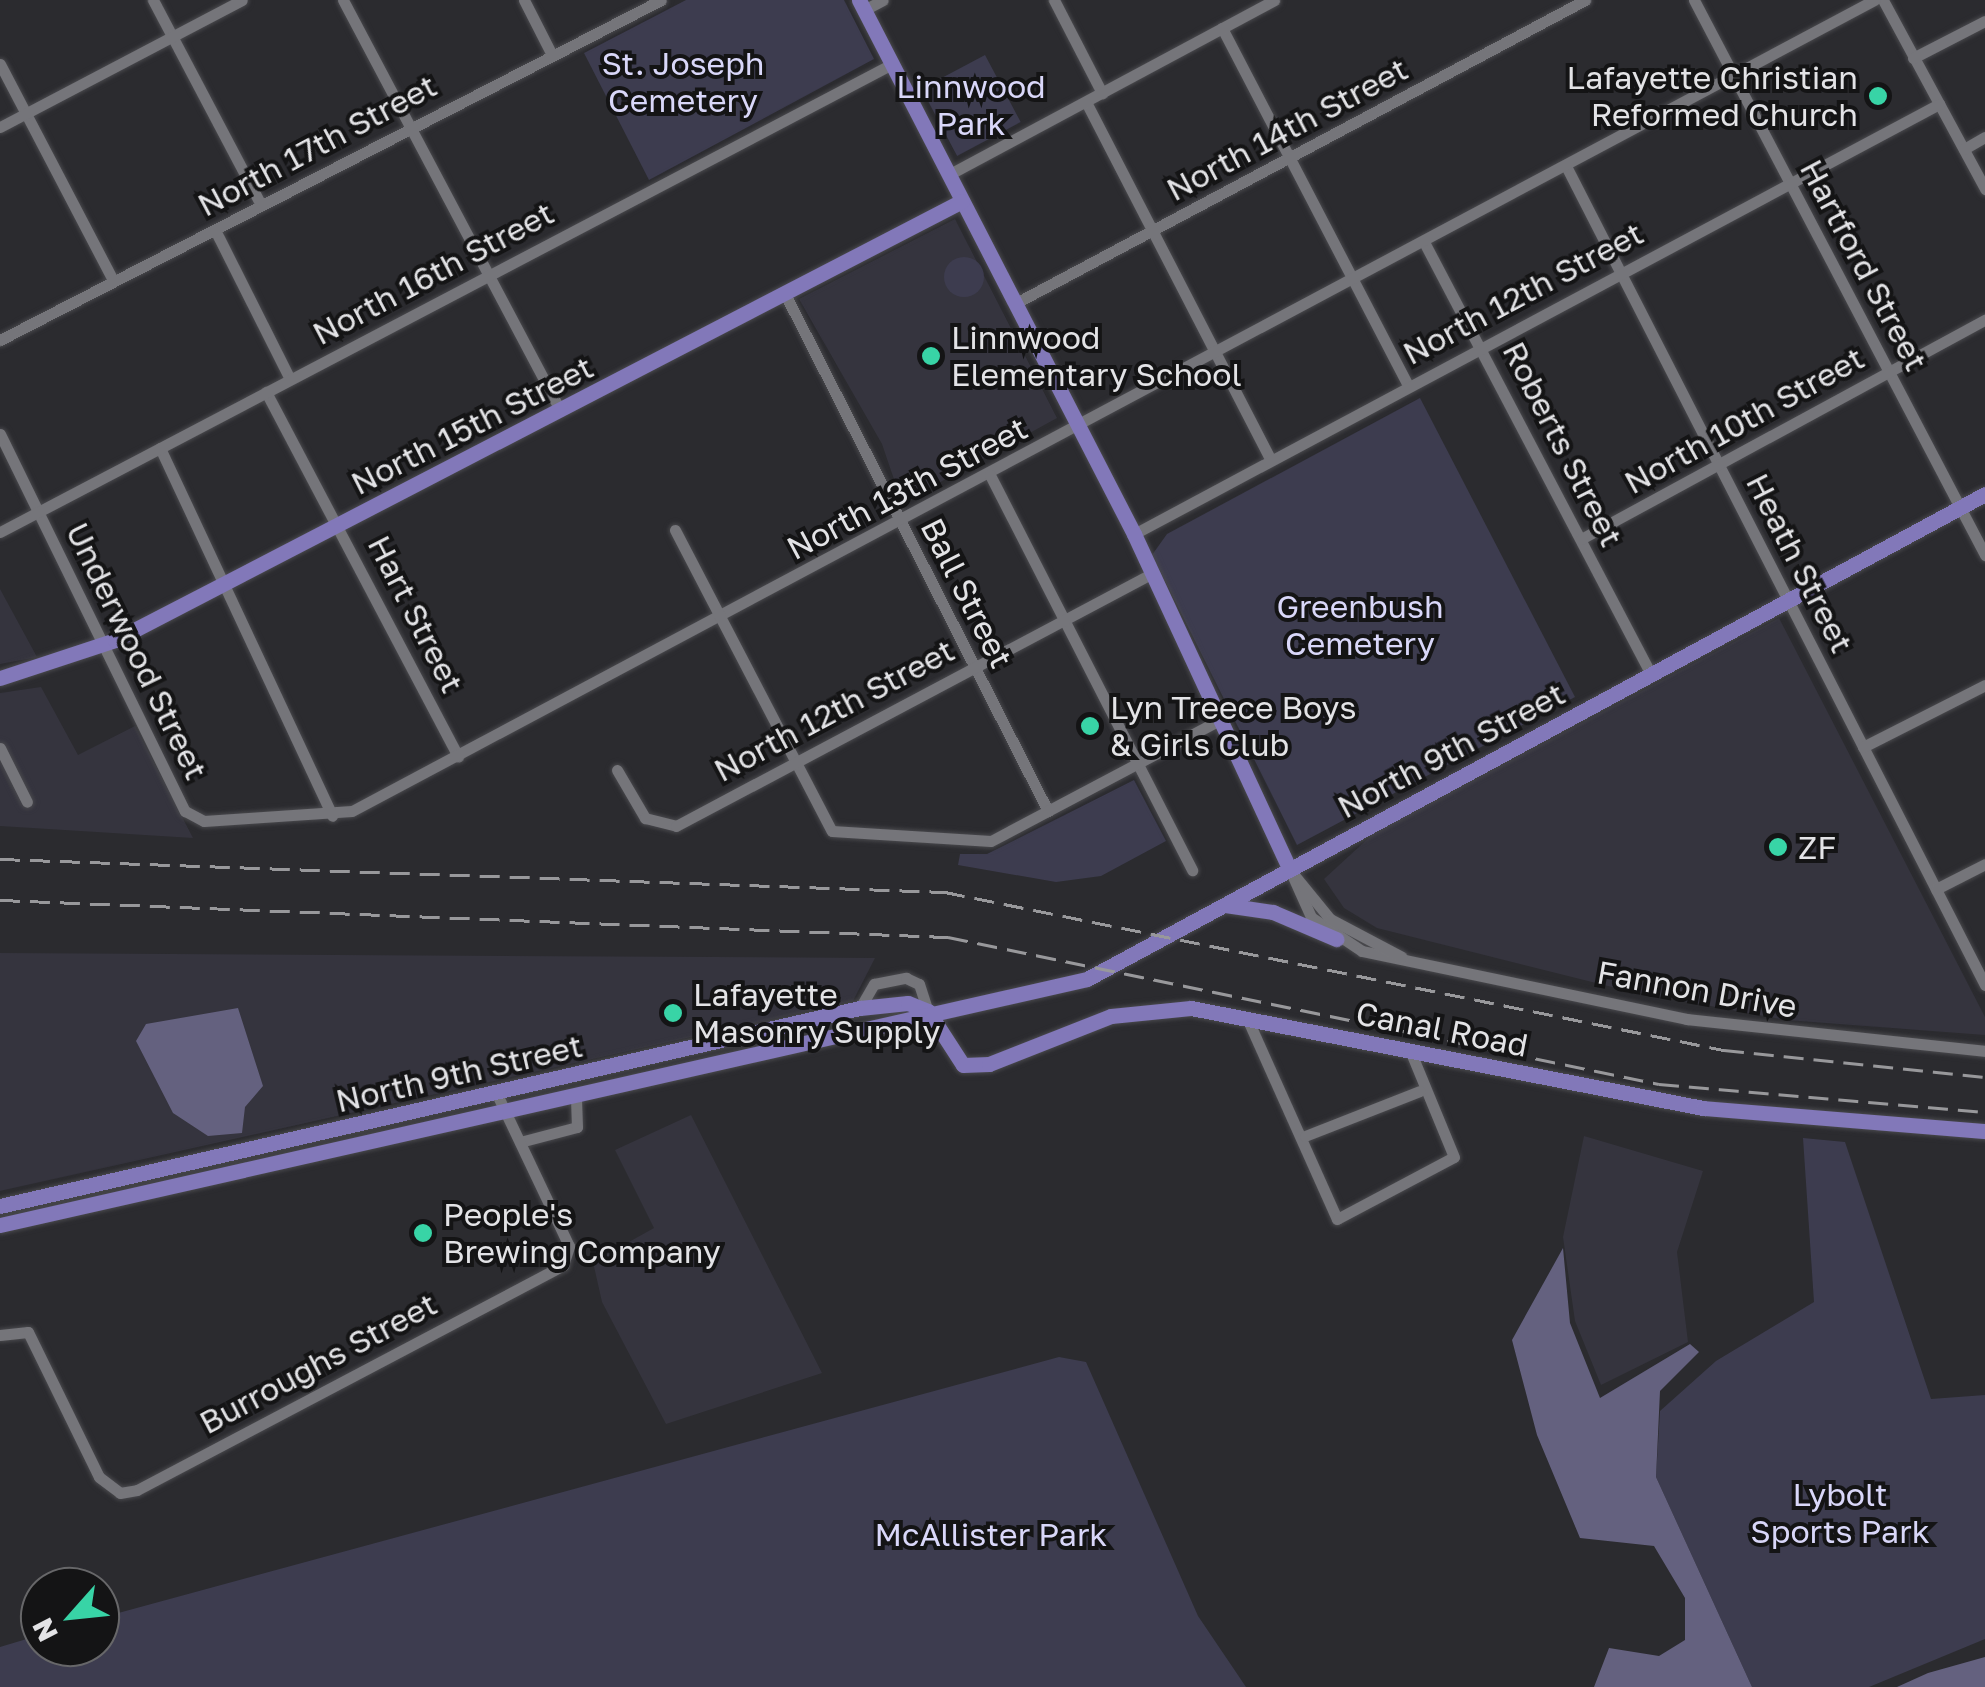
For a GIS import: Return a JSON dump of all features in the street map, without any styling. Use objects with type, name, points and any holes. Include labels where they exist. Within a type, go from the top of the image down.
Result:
[{"type":"main road","points":[[862,5],[1134,534],[1290,870]]},
{"type":"main road","name":"North 15th Street","points":[[0,678],[107,644],[962,201]]},
{"type":"main road","name":"North 9th Street","points":[[0,1225],[505,1112],[928,1011],[1087,979],[1985,494]]},
{"type":"main road","points":[[1225,904],[1273,912],[1336,940]]},
{"type":"main road","name":"North 9th Street","points":[[0,1206],[860,1008],[908,1002],[928,1011]]},
{"type":"main road","name":"Canal Road","points":[[928,1011],[952,1058],[978,1066],[1140,1010],[1248,1018],[1703,1108],[1985,1131]]},
{"type":"street","points":[[153,0],[261,206]]},
{"type":"street","points":[[0,127],[242,0]]},
{"type":"street","points":[[343,0],[408,130],[561,411]]},
{"type":"street","points":[[524,0],[552,55]]},
{"type":"street","name":"North 17th Street","points":[[0,340],[661,0]]},
{"type":"street","points":[[862,5],[883,0]]},
{"type":"street","points":[[1054,0],[1102,94]]},
{"type":"street","points":[[948,175],[1222,28],[1251,5],[1274,0]]},
{"type":"street","name":"North 14th Street","points":[[1014,304],[1585,0]]},
{"type":"street","name":"Hartford Street","points":[[1694,0],[1985,555]]},
{"type":"street","name":"North 13th Street","points":[[332,816],[458,756],[720,618],[1874,0]]},
{"type":"street","points":[[1883,0],[1985,189]]},
{"type":"street","points":[[1913,58],[1985,21]]},
{"type":"street","points":[[1222,28],[1356,279],[1408,386]]},
{"type":"street","points":[[0,64],[113,280]]},
{"type":"street","name":"North 16th Street","points":[[0,532],[892,64]]},
{"type":"street","points":[[1086,102],[1272,460]]},
{"type":"street","name":"North 12th Street","points":[[1134,534],[1939,104]]},
{"type":"street","points":[[1964,148],[1985,137]]},
{"type":"street","name":"Heath Street","points":[[1566,166],[1985,985]]},
{"type":"street","points":[[215,230],[290,380]]},
{"type":"street","name":"Roberts Street","points":[[1424,242],[1650,672]]},
{"type":"street","name":"Ball Street","points":[[785,294],[1048,810]]},
{"type":"street","name":"North 10th Street","points":[[1582,540],[1985,320]]},
{"type":"street","name":"Hart Street","points":[[266,392],[458,756]]},
{"type":"street","name":"Underwood Street","points":[[0,434],[107,644],[178,802],[194,818],[332,816]]},
{"type":"street","points":[[160,448],[332,816]]},
{"type":"street","points":[[990,475],[1192,870]]},
{"type":"street","points":[[675,530],[832,832],[972,845],[1048,810],[1221,719]]},
{"type":"street","name":"North 12th Street","points":[[617,770],[645,818],[676,826],[1150,575]]},
{"type":"street","points":[[1863,747],[1985,685]]},
{"type":"street","points":[[0,748],[27,802]]},
{"type":"street","points":[[1936,889],[1985,864]]},
{"type":"street","points":[[1290,870],[1298,897],[1336,940]]},
{"type":"street","name":"Fannon Drive","points":[[1290,870],[1330,919],[1404,958]]},
{"type":"street","name":"Fannon Drive","points":[[1336,940],[1687,1019],[1985,1051]]},
{"type":"street","points":[[860,1008],[874,984],[906,978],[919,984],[928,1011]]},
{"type":"street","points":[[1248,1018],[1304,1136],[1337,1219],[1454,1157],[1420,1091],[1410,1050]]},
{"type":"street","points":[[1304,1136],[1420,1091]]},
{"type":"street","name":"Burroughs Street","points":[[0,1335],[28,1332],[99,1477],[120,1493],[137,1490],[563,1265],[570,1246],[496,1092]]},
{"type":"street","points":[[520,1142],[577,1127],[576,1094]]},
{"type":"shaded area","points":[[955,219],[1057,418],[902,503],[882,444],[799,299]]},
{"type":"shaded area","points":[[0,589],[37,657],[38,657],[0,664]]},
{"type":"shaded area","points":[[1779,618],[1985,1017],[1985,1035],[1786,1020],[1624,990],[1377,928],[1344,908],[1324,879],[1373,834]]},
{"type":"shaded area","points":[[41,687],[78,755],[135,726],[193,838],[0,826],[0,693]]},
{"type":"shaded area","points":[[0,953],[875,958],[853,1001],[0,1191]]},
{"type":"shaded area","points":[[238,1008],[263,1086],[245,1107],[242,1133],[208,1136],[173,1113],[136,1041],[146,1024]]},
{"type":"shaded area","points":[[691,1115],[822,1373],[666,1424],[602,1302],[593,1262],[654,1228],[615,1150]]},
{"type":"shaded area","points":[[1584,1136],[1703,1171],[1677,1252],[1688,1342],[1601,1385],[1575,1321],[1563,1237]]},
{"type":"shaded area","points":[[1563,1248],[1570,1323],[1600,1398],[1690,1344],[1699,1352],[1660,1391],[1656,1477],[1752,1687],[1594,1687],[1609,1648],[1659,1656],[1685,1640],[1685,1598],[1654,1546],[1580,1538],[1537,1435],[1512,1340]]},
{"type":"shaded area","points":[[1985,1657],[1985,1687],[1897,1687],[1928,1673]]},
{"type":"green space","name":"St. Joseph Cemetery","points":[[686,0],[844,0],[874,59],[649,180],[584,53]]},
{"type":"green space","name":"Linnwood Park","points":[[985,55],[1021,122],[957,156],[921,89]]},
{"type":"green space","points":[[964,257],[978,263],[984,277],[978,291],[964,297],[950,291],[944,277],[950,263]]},
{"type":"green space","name":"Greenbush Cemetery","points":[[1420,398],[1575,697],[1297,845],[1152,555],[1167,534]]},
{"type":"green space","points":[[1134,780],[1166,841],[1101,876],[1056,882],[958,865],[960,854],[987,854]]},
{"type":"green space","name":"Lybolt Sports Park","points":[[1803,1138],[1845,1142],[1931,1399],[1985,1395],[1985,1639],[1869,1687],[1752,1687],[1656,1477],[1660,1411],[1716,1361],[1814,1302]]},
{"type":"green space","name":"McAllister Park","points":[[1059,1357],[1086,1362],[1198,1616],[1246,1687],[0,1687],[0,1647],[20,1641],[20,1667],[120,1667],[120,1613]]},
{"type":"railway","points":[[0,859],[945,892],[1724,1050],[1985,1077]]},
{"type":"railway","points":[[0,900],[948,937],[1659,1084],[1985,1112]]},
{"type":"place","name":"Lafayette Christian Reformed Church","points":[[1878,96]]},
{"type":"place","name":"Linnwood Elementary School","points":[[931,356]]},
{"type":"place","name":"Lyn Treece Boys & Girls Club","points":[[1090,726]]},
{"type":"place","name":"ZF","points":[[1778,847]]},
{"type":"place","name":"Lafayette Masonry Supply","points":[[673,1013]]},
{"type":"place","name":"People's Brewing Company","points":[[423,1233]]}]
